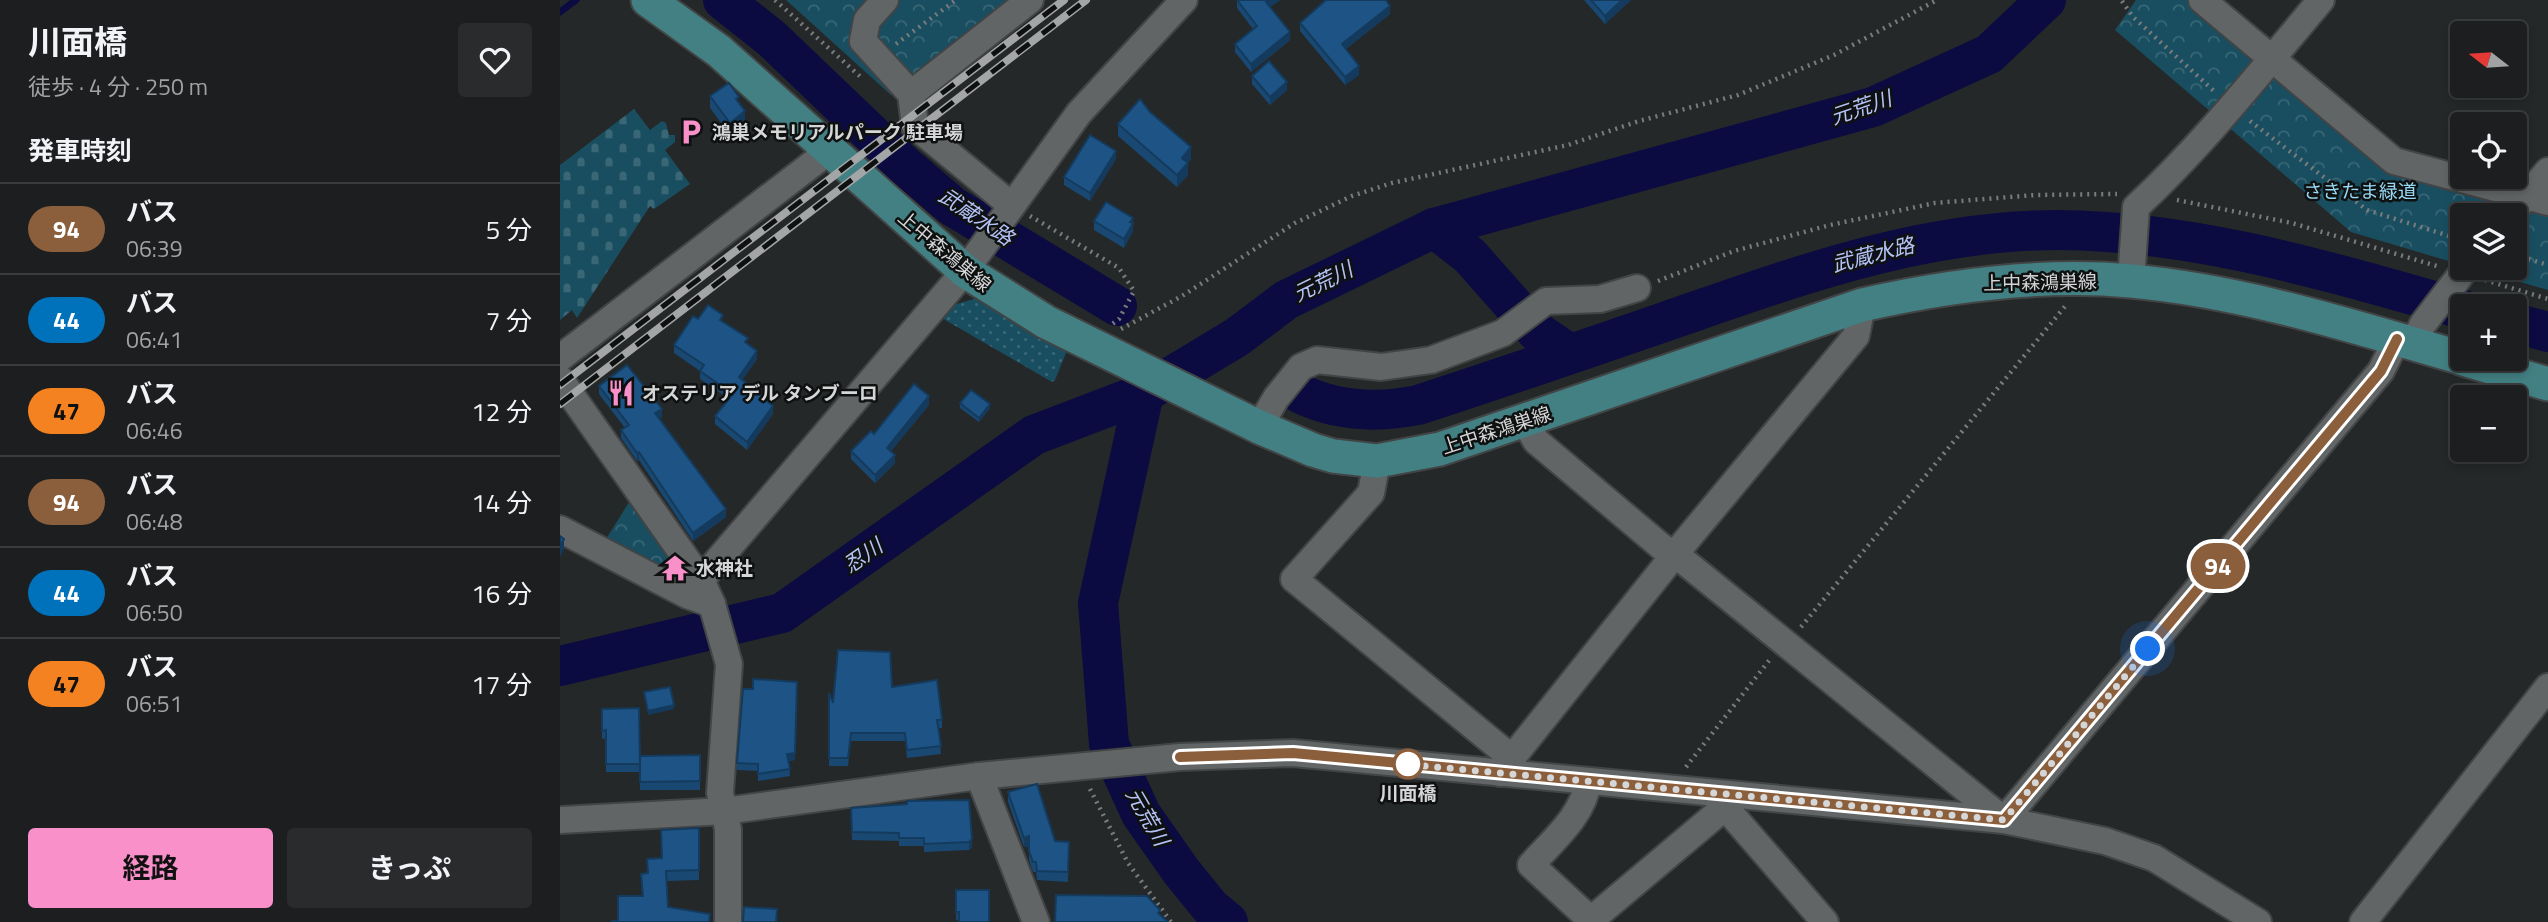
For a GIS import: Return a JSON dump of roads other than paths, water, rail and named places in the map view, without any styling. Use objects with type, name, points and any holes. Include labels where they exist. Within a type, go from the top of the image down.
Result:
[{"type":"main road","name":"上中森鴻巣線","points":[[648,0],[719,51],[829,151],[971,262],[1009,301],[1095,337],[1250,423],[1333,456],[1377,461],[1440,449],[1862,305],[1926,290],[1980,283],[2077,280],[2131,269],[2266,305],[2411,336],[2450,353]]},
{"type":"main road","name":"上中森鴻巣線","points":[[2504,371],[2548,384]]},
{"type":"street","points":[[885,0],[867,20],[863,41],[911,94],[915,126],[1007,211]]},
{"type":"street","points":[[911,94],[1030,0]]},
{"type":"street","points":[[560,529],[687,594],[707,592],[971,262],[1079,113],[1184,0]]},
{"type":"street","points":[[2202,0],[2394,161],[2528,204],[2548,172]]},
{"type":"street","points":[[2131,269],[2131,201],[2171,176],[2233,108],[2321,0]]},
{"type":"street","points":[[560,358],[829,151]]},
{"type":"street","points":[[2004,820],[2456,280]]},
{"type":"street","points":[[1250,423],[1276,398],[1301,367],[1317,360],[1381,367],[1431,360],[1503,333],[1546,301],[1600,299],[1637,288]]},
{"type":"street","points":[[1506,766],[1675,554],[1856,336],[1862,305]]},
{"type":"street","points":[[560,379],[707,592],[729,664],[720,793],[728,829],[728,922]]},
{"type":"street","points":[[1525,422],[1535,441],[1663,548],[1675,554],[1784,645],[2004,820]]},
{"type":"street","points":[[1377,461],[1371,492],[1294,579],[1506,766]]},
{"type":"street","points":[[2363,922],[2548,687]]},
{"type":"street","points":[[560,820],[725,811],[979,776],[1180,757],[1293,753],[1506,766],[1588,782],[1675,790],[1725,801],[2004,820],[2105,841],[2154,858],[2258,922]]},
{"type":"street","points":[[979,776],[1036,922]]},
{"type":"street","points":[[1588,782],[1586,798],[1579,810],[1531,865],[1591,920],[1725,801]]},
{"type":"street","points":[[1725,801],[1825,922]]},
{"type":"waterway","points":[[560,12],[576,0]]},
{"type":"waterway","name":"武蔵水路","points":[[723,0],[771,38],[903,164],[952,206],[1117,306]]},
{"type":"waterway","name":"元荒川","points":[[560,666],[782,613],[1034,435],[1144,393],[1237,337],[1286,300],[1434,228],[1873,107],[1989,54],[2046,0]]},
{"type":"waterway","points":[[1434,228],[1470,256],[1537,332],[1570,354]]},
{"type":"waterway","name":"武蔵水路","points":[[1301,394],[1344,408],[1373,410],[1418,405],[1829,267],[1919,245],[2011,232],[2111,232],[2213,246],[2313,268],[2450,306]]},
{"type":"waterway","name":"武蔵水路","points":[[2527,326],[2548,332]]},
{"type":"waterway","name":"元荒川","points":[[1144,393],[1098,603],[1109,744],[1141,814],[1181,871],[1211,908],[1228,922]]},
{"type":"railway","points":[[560,385],[1064,0]]},
{"type":"railway","points":[[560,404],[1086,0]]},
{"type":"place","name":"鴻巣メモリアルパーク 駐車場","points":[[691,132]]},
{"type":"place","name":"オステリア デル タンブーロ","points":[[621,393]]},
{"type":"place","name":"水神社","points":[[675,568]]},
{"type":"place","name":"川面橋","points":[[1408,764]]},
{"type":"park label","name":"さきたま緑道","points":[[2360,191]]},
{"type":"water label","name":"忍川","points":[[863,556]]}]
